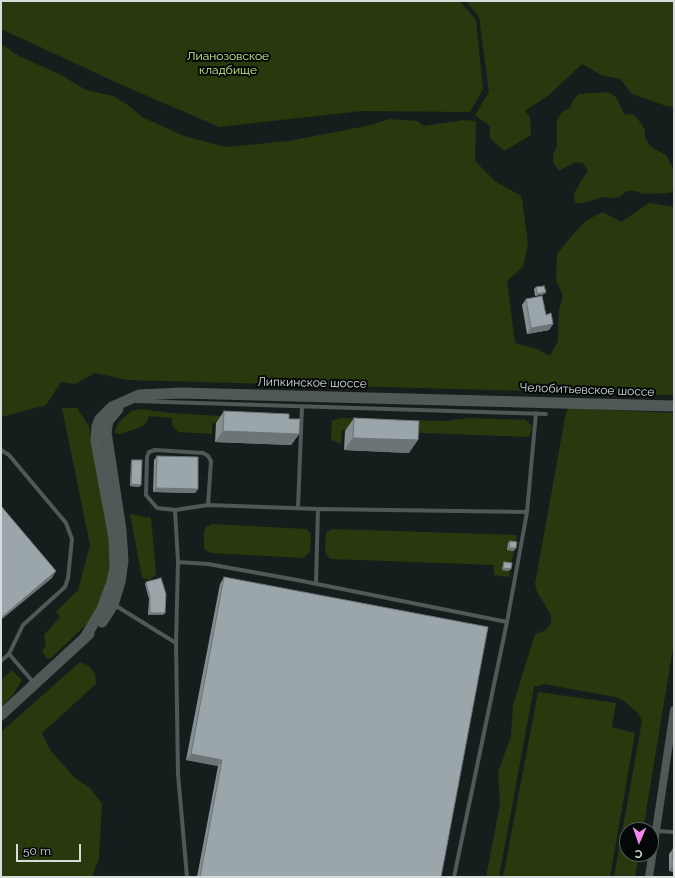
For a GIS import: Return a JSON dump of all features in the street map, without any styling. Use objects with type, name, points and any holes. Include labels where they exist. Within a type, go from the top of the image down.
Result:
[{"type":"street","name":"Липкинское шоссе","points":[[109,603],[115,568],[115,551],[96,434],[100,418],[112,407],[139,395],[181,393],[499,400]]},
{"type":"street","name":"Челобитьевское шоссе","points":[[499,400],[674,406]]},
{"type":"street","name":"Липкинское шоссе","points":[[1,715],[34,683],[84,639],[109,603],[120,582],[123,550],[106,432],[108,421],[125,401]]},
{"type":"street","points":[[105,413],[103,432],[107,445]]},
{"type":"street","points":[[657,822],[674,710]]},
{"type":"street","points":[[649,877],[651,862]]},
{"type":"lane","points":[[125,401],[546,414]]},
{"type":"lane","points":[[298,508],[302,407]]},
{"type":"lane","points":[[454,877],[507,622],[527,512],[536,413]]},
{"type":"lane","points":[[1,450],[9,455],[66,523],[72,539],[68,578],[65,588],[23,624],[9,654],[1,661]]},
{"type":"lane","points":[[208,505],[211,461],[208,456],[203,453],[155,450],[149,452],[146,457],[146,495],[157,508],[175,510],[208,505],[318,509],[527,512]]},
{"type":"lane","points":[[316,583],[318,509]]},
{"type":"lane","points":[[175,510],[178,562],[176,643],[178,774],[187,877]]},
{"type":"lane","points":[[178,562],[208,564],[316,583],[507,622]]},
{"type":"lane","points":[[109,603],[176,643]]},
{"type":"lane","points":[[9,654],[34,683]]},
{"type":"lane","points":[[659,831],[674,832]]},
{"type":"green space","name":"Лианозовское кладбище","points":[[1,1],[460,1],[476,20],[483,89],[470,112],[362,111],[219,127],[122,85],[1,29]]},
{"type":"green space","points":[[466,1],[674,1],[674,107],[666,106],[632,94],[620,79],[601,75],[582,64],[549,95],[525,111],[530,117],[531,135],[504,151],[490,138],[490,126],[475,115],[489,92],[479,17]]},
{"type":"green space","points":[[1,44],[19,56],[61,75],[86,90],[113,96],[128,105],[142,117],[184,136],[226,147],[289,141],[371,125],[389,119],[417,121],[424,126],[464,120],[476,121],[475,161],[496,182],[520,195],[522,199],[528,244],[523,267],[507,281],[515,343],[537,349],[550,356],[558,341],[559,310],[563,296],[556,280],[557,254],[574,233],[587,220],[603,212],[621,222],[649,203],[674,207],[674,395],[127,380],[95,373],[75,384],[61,382],[46,405],[1,417]]},
{"type":"green space","points":[[608,92],[616,97],[624,114],[634,115],[640,122],[645,130],[645,138],[650,146],[667,156],[674,171],[674,190],[670,193],[643,194],[635,191],[627,191],[619,197],[602,197],[584,203],[575,203],[574,194],[588,171],[583,163],[575,162],[559,171],[553,162],[553,154],[557,146],[557,120],[562,112],[570,108],[573,100],[579,94]]},
{"type":"green space","points":[[62,408],[77,408],[89,426],[111,546],[109,579],[92,619],[51,658],[47,659],[42,651],[46,646],[44,635],[60,617],[56,612],[78,590],[90,545]]},
{"type":"green space","points":[[569,408],[674,413],[674,642],[644,822],[624,822],[642,721],[638,713],[624,701],[615,697],[544,684],[534,687],[499,877],[486,877],[500,804],[498,772],[511,736],[513,705],[535,634],[544,631],[551,624],[551,615],[537,592],[535,584],[566,412]]},
{"type":"green space","points":[[140,409],[171,413],[219,416],[229,419],[212,424],[212,434],[178,432],[172,425],[172,418],[149,416],[147,422],[143,426],[121,434],[115,433],[117,425],[123,418],[132,411]]},
{"type":"green space","points":[[340,418],[446,421],[468,418],[526,420],[532,426],[529,437],[342,430],[341,444],[331,440],[332,421]]},
{"type":"green space","points":[[130,514],[151,518],[156,574],[150,580],[142,578]]},
{"type":"green space","points":[[212,524],[306,529],[311,535],[310,552],[303,558],[211,553],[204,549],[204,532],[206,527]]},
{"type":"green space","points":[[332,529],[517,535],[515,544],[508,543],[507,550],[514,551],[511,564],[503,564],[502,570],[510,572],[509,577],[494,575],[494,565],[331,559],[325,551],[326,533]]},
{"type":"green space","points":[[80,662],[89,666],[95,674],[96,684],[42,733],[50,750],[75,778],[90,788],[102,804],[99,859],[92,877],[1,877],[1,732]]},
{"type":"green space","points":[[12,670],[22,680],[13,695],[1,707],[1,680]]},
{"type":"green space","points":[[538,692],[616,703],[612,727],[635,733],[610,877],[503,877]]},
{"type":"green space","points":[[619,849],[619,862],[638,862],[635,877],[614,877]]},
{"type":"building","points":[[544,286],[546,292],[537,294],[536,287]]},
{"type":"building","points":[[542,296],[546,315],[551,313],[553,324],[531,328],[526,299]]},
{"type":"building","points":[[224,411],[289,414],[289,419],[300,419],[299,434],[223,431]]},
{"type":"building","points":[[354,418],[419,421],[418,440],[353,438]]},
{"type":"building","points":[[157,456],[198,457],[198,489],[156,488]]},
{"type":"building","points":[[132,460],[142,460],[141,485],[131,484]]},
{"type":"building","points":[[1,506],[56,571],[1,618]]},
{"type":"building","points":[[510,541],[517,542],[516,548],[509,548]]},
{"type":"building","points":[[504,562],[512,563],[511,569],[503,568]]},
{"type":"building","points":[[224,577],[488,627],[441,877],[200,877],[222,760],[191,754]]},
{"type":"building","points":[[161,578],[166,594],[165,613],[150,613],[150,597],[146,582]]},
{"type":"building","points":[[674,849],[674,867],[672,866]]}]
